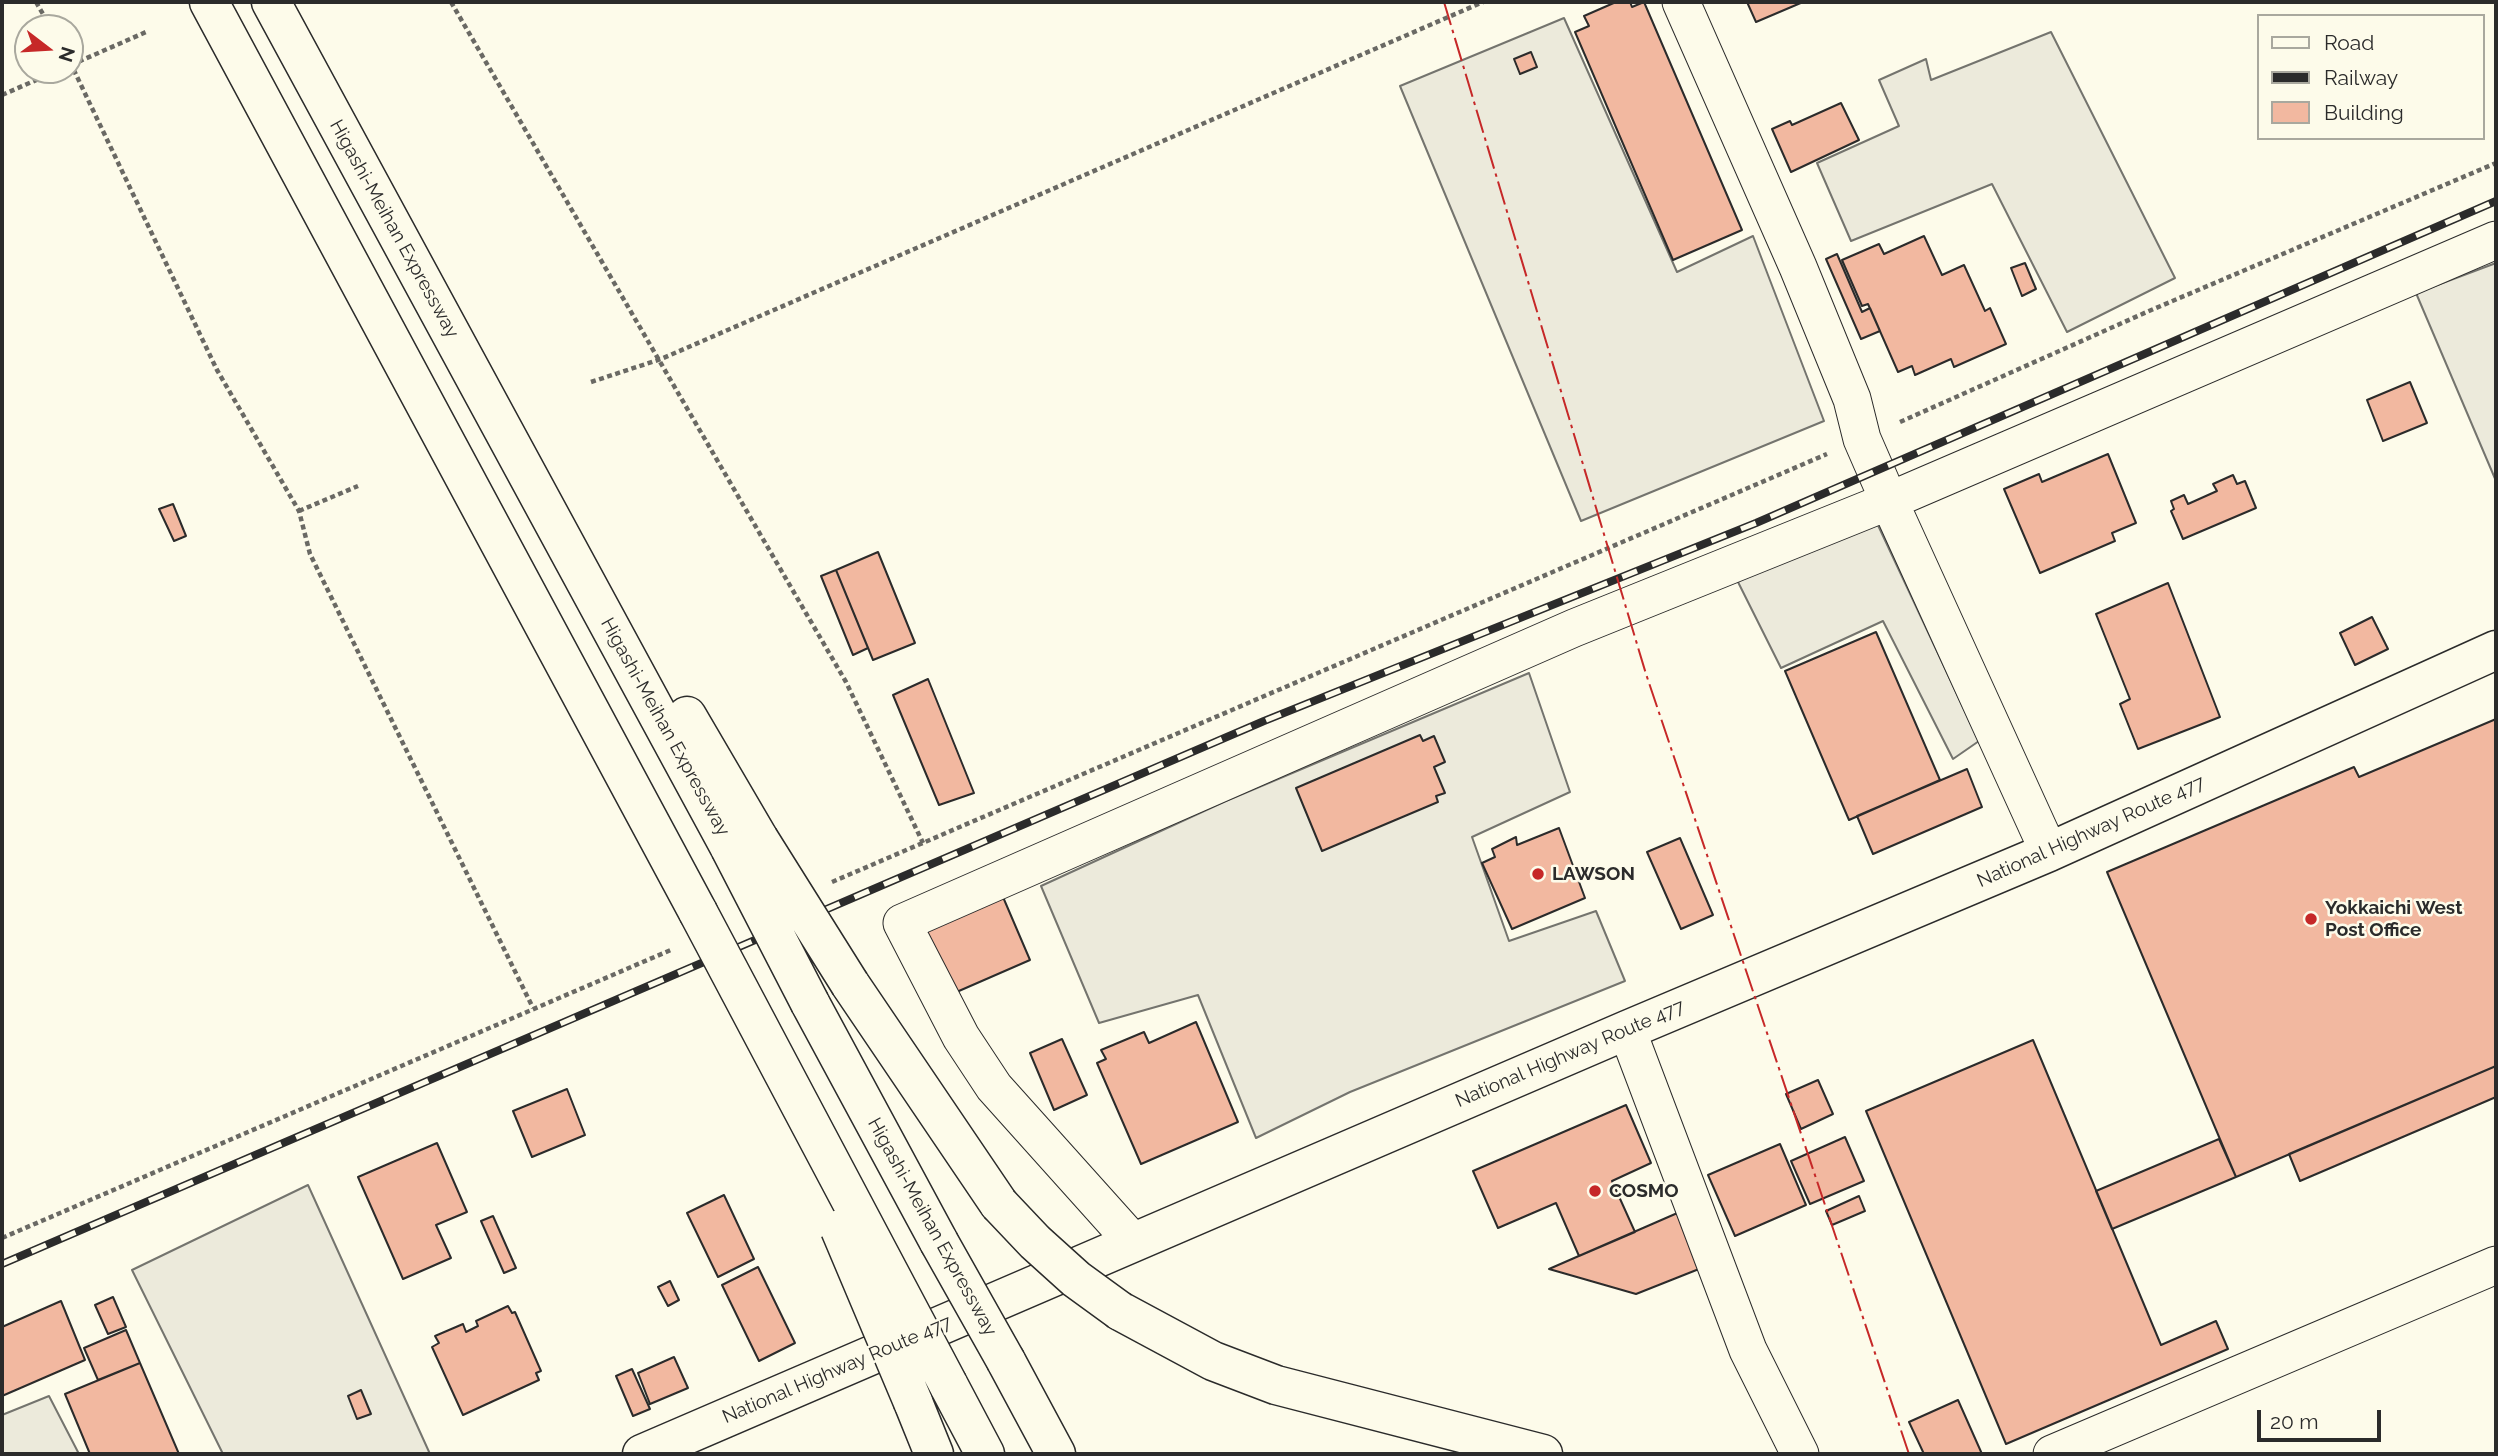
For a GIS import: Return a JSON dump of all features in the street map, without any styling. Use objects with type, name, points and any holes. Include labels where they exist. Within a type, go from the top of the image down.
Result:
[{"type":"highway","points":[[209,2],[698,912],[756,1027],[985,1454]]},
{"type":"highway","points":[[271,2],[745,843],[850,984],[999,1204],[1066,1270],[1120,1311],[1213,1361],[1276,1385],[1543,1454]]},
{"type":"highway","name":"National Highway Route 477","points":[[642,1454],[1627,1030],[2049,852],[2496,650]]},
{"type":"highway","name":"Higashi-Meihan Expressway","points":[[745,843],[810,1003],[1056,1454]]},
{"type":"highway","points":[[756,1027],[934,1454]]},
{"type":"street","points":[[1681,2],[1798,267],[1852,399],[1862,439],[2049,852]]},
{"type":"street","points":[[1133,1242],[994,1087],[961,1037],[902,923],[1574,628],[1889,501],[2496,240]]},
{"type":"street","points":[[1627,1030],[1748,1350],[1800,1454]]},
{"type":"street","points":[[2052,1454],[2496,1265]]},
{"type":"path","points":[[451,2],[661,359],[846,682],[923,843],[2496,163]]},
{"type":"path","points":[[591,382],[661,359],[1483,2]]},
{"type":"path","points":[[84,58],[146,32]]},
{"type":"path","points":[[2,94],[26,84]]},
{"type":"path","points":[[2,1238],[533,1008],[310,554],[299,511],[217,370],[80,84]]},
{"type":"path","points":[[299,511],[358,486]]},
{"type":"shaded area","points":[[1564,18],[1677,272],[1753,236],[1824,421],[1581,521],[1400,86]]},
{"type":"shaded area","points":[[2051,32],[2175,278],[2067,332],[1992,184],[1851,241],[1817,163],[1899,126],[1879,80],[1926,59],[1931,80]]},
{"type":"shaded area","points":[[2496,263],[2496,481],[2416,293]]},
{"type":"shaded area","points":[[1876,521],[1979,741],[1953,759],[1883,621],[1781,668],[1737,580]]},
{"type":"shaded area","points":[[1529,673],[1570,792],[1472,837],[1509,941],[1596,911],[1625,981],[1350,1092],[1256,1138],[1198,995],[1099,1023],[1041,886],[1226,801]]},
{"type":"shaded area","points":[[308,1185],[430,1454],[223,1454],[132,1270]]},
{"type":"shaded area","points":[[49,1396],[79,1454],[2,1454],[2,1415]]},
{"type":"building","points":[[1616,2],[1630,2],[1632,7],[1644,2],[1742,230],[1673,260],[1575,32],[1589,26],[1584,16]]},
{"type":"building","points":[[1747,2],[1803,2],[1756,22]]},
{"type":"building","points":[[1531,52],[1537,67],[1520,74],[1514,59]]},
{"type":"building","points":[[1841,103],[1859,140],[1791,172],[1772,129],[1790,121],[1792,125]]},
{"type":"building","points":[[1924,236],[1942,275],[1964,265],[1985,311],[1990,308],[2006,344],[1954,367],[1951,359],[1915,375],[1912,366],[1898,372],[1868,304],[1862,306],[1842,260],[1879,244],[1884,254]]},
{"type":"building","points":[[1837,254],[1862,312],[1870,308],[1880,331],[1861,339],[1826,259]]},
{"type":"building","points":[[2025,263],[2036,289],[2022,296],[2011,268]]},
{"type":"building","points":[[2410,382],[2427,423],[2383,441],[2367,400]]},
{"type":"building","points":[[2108,454],[2136,523],[2112,533],[2115,541],[2040,573],[2004,489],[2039,474],[2042,482]]},
{"type":"building","points":[[2233,475],[2237,484],[2245,481],[2256,508],[2183,539],[2171,511],[2174,509],[2171,501],[2184,495],[2188,504],[2217,491],[2213,484]]},
{"type":"building","points":[[173,504],[186,536],[174,541],[159,509]]},
{"type":"building","points":[[878,552],[915,643],[873,660],[836,570]]},
{"type":"building","points":[[836,570],[868,648],[853,655],[821,576]]},
{"type":"building","points":[[2168,583],[2220,717],[2138,749],[2120,704],[2130,699],[2096,614]]},
{"type":"building","points":[[2372,617],[2388,649],[2355,665],[2340,633]]},
{"type":"building","points":[[1876,632],[1940,780],[1849,820],[1785,671]]},
{"type":"building","points":[[928,679],[974,793],[939,805],[893,695]]},
{"type":"building","name":"Yokkaichi West Post Office","points":[[2496,719],[2496,1066],[2236,1177],[2107,872],[2354,767],[2359,777]]},
{"type":"building","points":[[1420,735],[1423,741],[1434,736],[1445,762],[1434,767],[1445,793],[1436,796],[1438,802],[1322,851],[1296,788]]},
{"type":"building","points":[[1967,769],[1982,807],[1873,854],[1857,816]]},
{"type":"building","points":[[1559,828],[1585,898],[1512,929],[1482,863],[1495,857],[1492,849],[1516,837],[1517,845]]},
{"type":"building","points":[[1680,838],[1713,915],[1681,929],[1647,852]]},
{"type":"building","points":[[1003,897],[1030,960],[952,994],[925,930]]},
{"type":"building","points":[[1196,1022],[1238,1122],[1141,1164],[1097,1063],[1106,1059],[1101,1050],[1144,1032],[1149,1043]]},
{"type":"building","points":[[1062,1039],[1087,1095],[1054,1110],[1030,1053]]},
{"type":"building","points":[[2033,1040],[2161,1345],[2216,1321],[2228,1349],[2006,1444],[1866,1111]]},
{"type":"building","points":[[2496,1066],[2496,1097],[2300,1181],[2289,1154]]},
{"type":"building","points":[[1818,1080],[1833,1114],[1801,1129],[1786,1094]]},
{"type":"building","points":[[567,1089],[585,1135],[532,1157],[513,1111]]},
{"type":"building","points":[[1626,1105],[1651,1163],[1612,1181],[1635,1232],[1579,1256],[1556,1203],[1498,1228],[1473,1171]]},
{"type":"building","points":[[1845,1137],[1864,1181],[1810,1204],[1791,1161]]},
{"type":"building","points":[[2219,1139],[2236,1177],[2112,1229],[2096,1191]]},
{"type":"building","points":[[437,1143],[467,1212],[436,1225],[451,1258],[403,1279],[358,1177]]},
{"type":"building","points":[[1780,1144],[1806,1205],[1735,1236],[1708,1175]]},
{"type":"building","points":[[724,1195],[754,1259],[718,1277],[687,1213]]},
{"type":"building","points":[[1859,1196],[1865,1211],[1832,1225],[1826,1211]]},
{"type":"building","points":[[1682,1211],[1704,1267],[1636,1294],[1549,1269]]},
{"type":"building","points":[[493,1216],[516,1268],[504,1273],[481,1221]]},
{"type":"building","points":[[758,1267],[795,1343],[759,1361],[722,1285]]},
{"type":"building","points":[[670,1281],[679,1300],[668,1306],[658,1287]]},
{"type":"building","points":[[113,1297],[126,1327],[108,1334],[95,1305]]},
{"type":"building","points":[[61,1301],[85,1360],[2,1396],[2,1327]]},
{"type":"building","points":[[508,1306],[512,1313],[515,1312],[541,1371],[536,1373],[539,1380],[463,1415],[432,1347],[439,1343],[435,1336],[463,1324],[466,1332],[478,1326],[476,1321]]},
{"type":"building","points":[[126,1330],[140,1363],[98,1380],[84,1348]]},
{"type":"building","points":[[674,1357],[688,1388],[650,1404],[638,1373]]},
{"type":"building","points":[[140,1363],[179,1454],[90,1454],[65,1394]]},
{"type":"building","points":[[632,1369],[650,1409],[633,1416],[616,1376]]},
{"type":"building","points":[[361,1390],[371,1414],[357,1419],[348,1396]]},
{"type":"building","points":[[1958,1400],[1982,1454],[1924,1454],[1909,1422]]},
{"type":"railway","points":[[2,1264],[1264,721],[1756,523],[2496,201]]},
{"type":"power","points":[[1444,2],[1646,674],[1909,1454]]},
{"type":"place","name":"LAWSON","points":[[1538,874]]},
{"type":"place","name":"Yokkaichi West Post Office","points":[[2311,919]]},
{"type":"place","name":"COSMO","points":[[1595,1191]]}]
